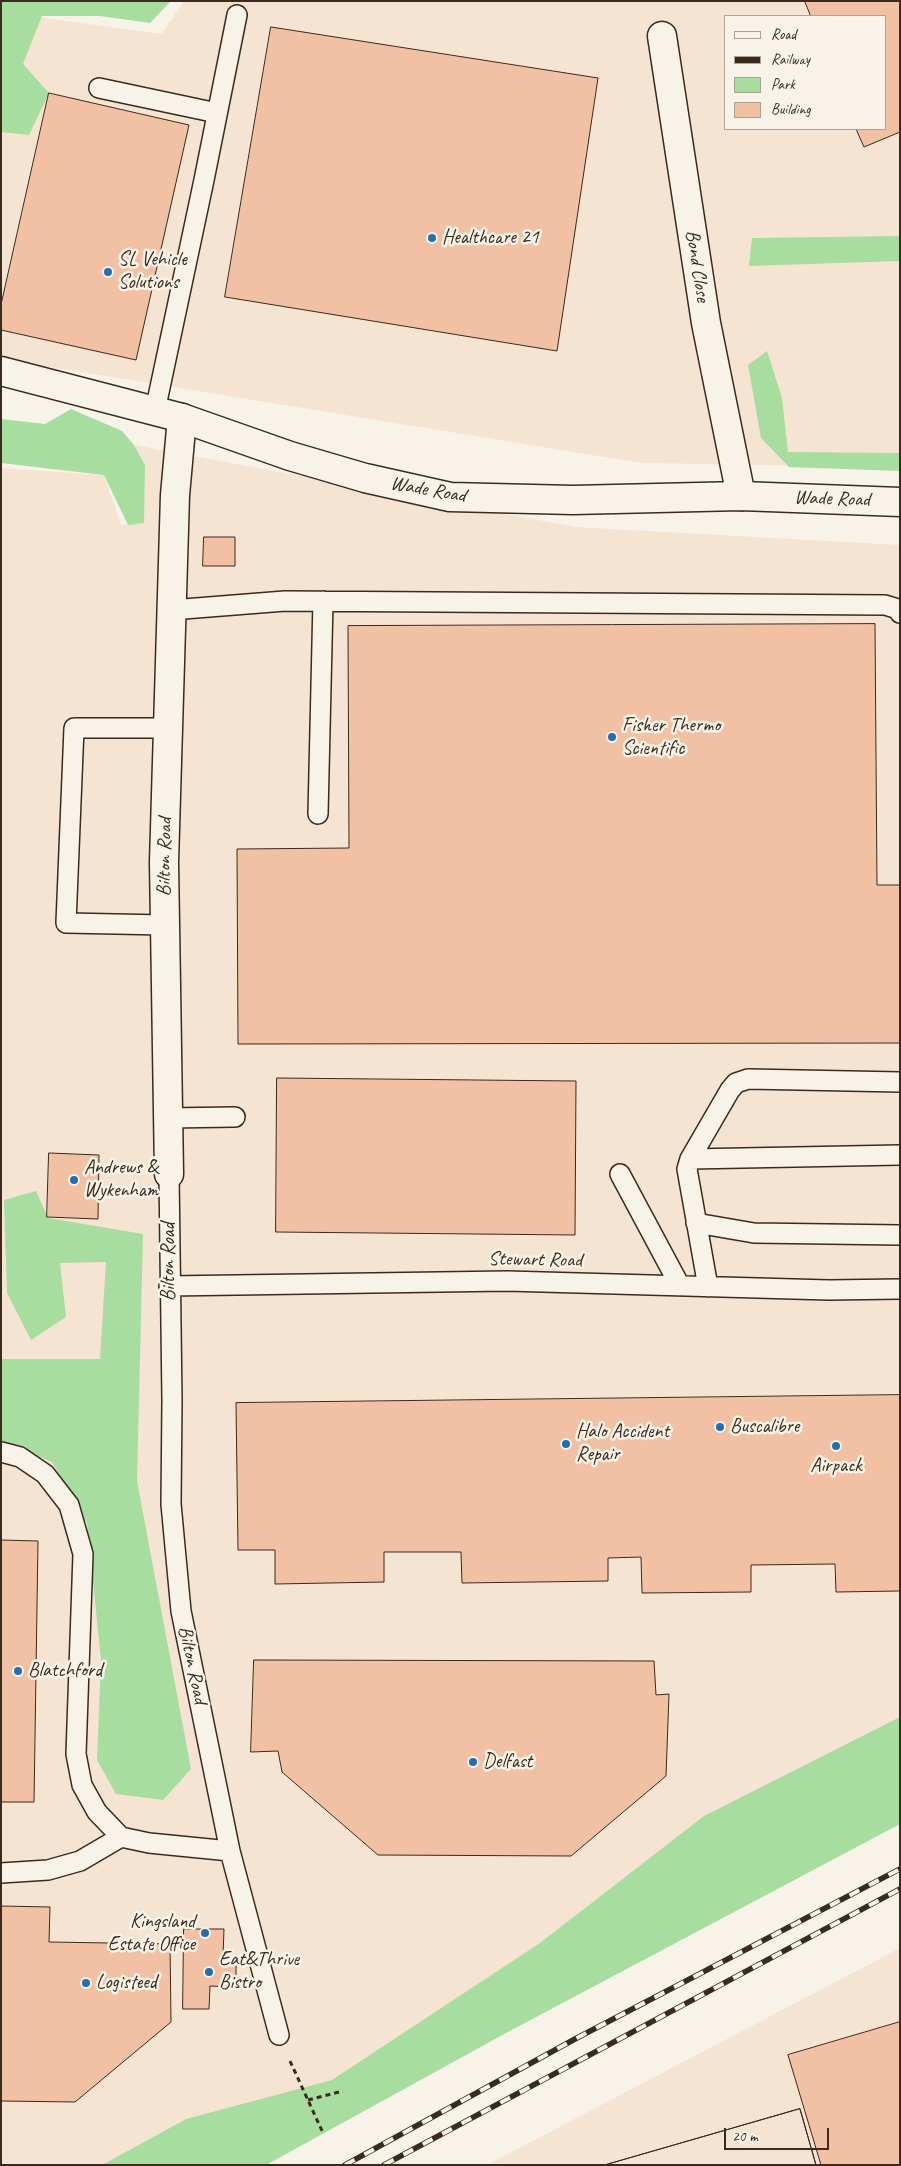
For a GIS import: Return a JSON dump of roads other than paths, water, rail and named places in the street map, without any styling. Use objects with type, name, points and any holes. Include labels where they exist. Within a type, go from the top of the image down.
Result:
[{"type":"street","name":"Bond Close","points":[[662,36],[706,323],[741,496]]},
{"type":"street","name":"Wade Road","points":[[1,371],[182,418],[290,456],[365,478],[450,497],[573,500],[741,496],[900,502]]},
{"type":"street","name":"Bilton Road","points":[[169,1174],[164,862],[175,495],[182,418]]},
{"type":"lane","points":[[155,411],[237,15]]},
{"type":"lane","points":[[99,88],[217,113]]},
{"type":"lane","points":[[171,610],[285,601],[323,601],[885,605],[898,609],[900,613]]},
{"type":"lane","points":[[318,814],[323,601]]},
{"type":"lane","points":[[165,925],[66,923],[74,728],[168,728]]},
{"type":"lane","points":[[708,1287],[687,1169],[690,1159],[730,1090],[736,1083],[748,1079],[900,1082]]},
{"type":"lane","points":[[168,1118],[235,1117]]},
{"type":"lane","points":[[690,1159],[900,1155]]},
{"type":"lane","name":"Bilton Road","points":[[169,1174],[172,1401],[171,1504],[181,1611],[230,1851],[279,2035]]},
{"type":"lane","points":[[620,1174],[680,1286]]},
{"type":"lane","points":[[696,1223],[754,1233],[900,1235]]},
{"type":"lane","name":"Stewart Road","points":[[169,1286],[507,1281],[829,1290],[900,1289]]},
{"type":"lane","points":[[1,1452],[20,1457],[45,1474],[70,1505],[83,1554],[76,1754],[82,1785],[97,1812],[121,1837],[149,1843],[230,1851]]},
{"type":"lane","points":[[1,1873],[48,1870],[80,1861],[121,1837]]},
{"type":"railway","points":[[345,2165],[575,2039],[900,1869]]},
{"type":"railway","points":[[384,2165],[900,1889]]},
{"type":"place","name":"Healthcare 21","points":[[432,238]]},
{"type":"place","name":"SL Vehicle Solutions","points":[[108,272]]},
{"type":"place","name":"Fisher Thermo Scientific","points":[[612,737]]},
{"type":"place","name":"Andrews & Wykenham","points":[[74,1180]]},
{"type":"place","name":"Buscalibre","points":[[720,1427]]},
{"type":"place","name":"Halo Accident Repair","points":[[566,1444]]},
{"type":"place","name":"Airpack","points":[[836,1446]]},
{"type":"place","name":"Blatchford","points":[[18,1671]]},
{"type":"place","name":"Delfast","points":[[473,1762]]},
{"type":"place","name":"Kingsland Estate Office","points":[[205,1933]]},
{"type":"place","name":"Eat&Thrive Bistro","points":[[209,1972]]},
{"type":"place","name":"Logisteed","points":[[86,1983]]}]
